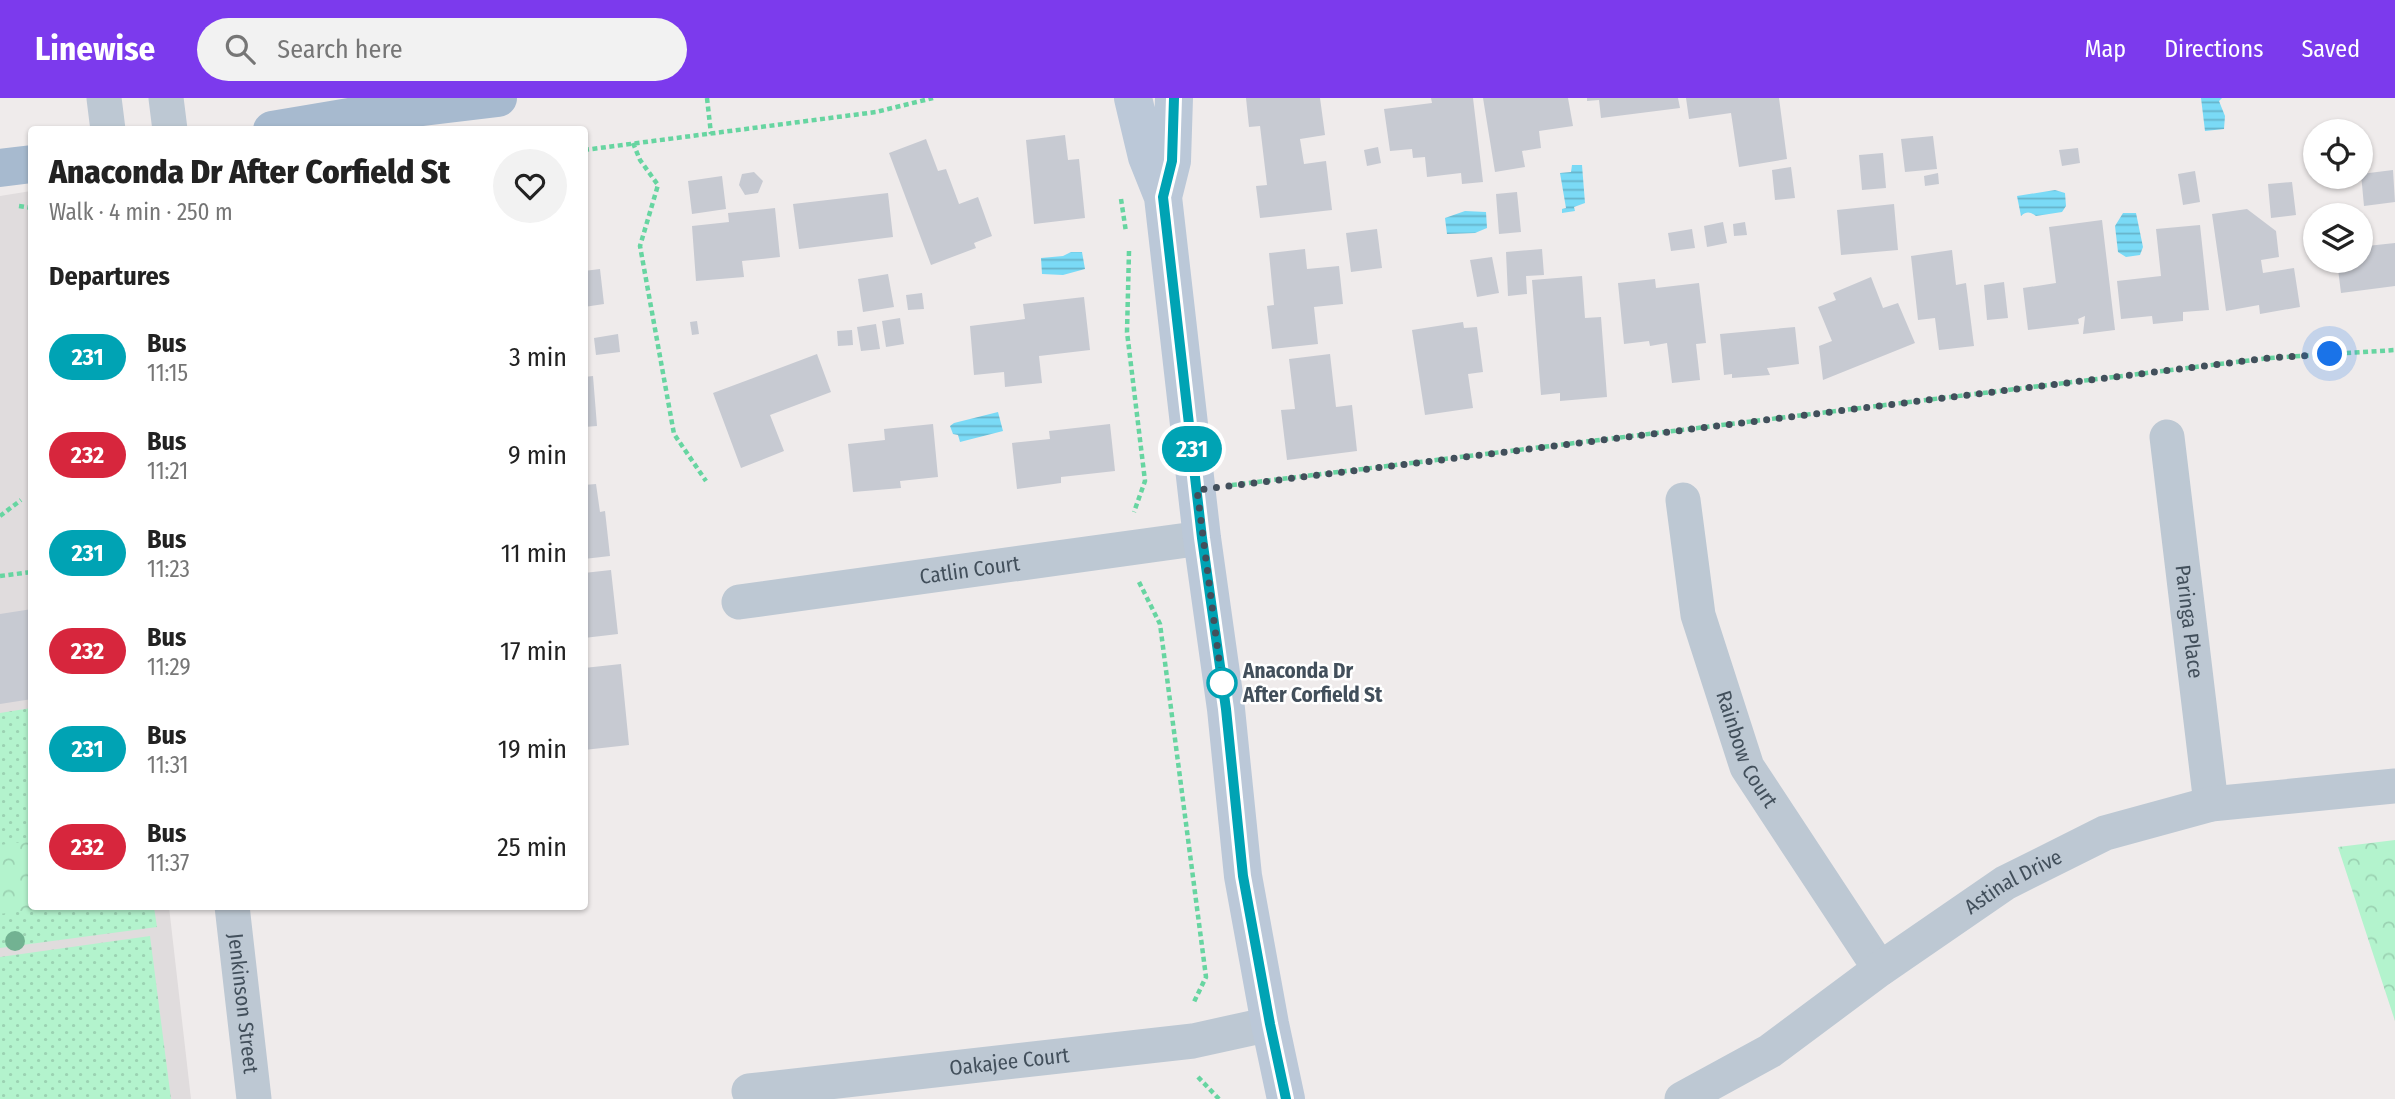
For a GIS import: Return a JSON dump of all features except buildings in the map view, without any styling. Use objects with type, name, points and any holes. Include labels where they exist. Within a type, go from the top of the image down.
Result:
[{"type":"main road","points":[[296,126],[373,113],[498,98]]},
{"type":"main road","points":[[1133,98],[1147,158],[1163,197],[1202,538],[1226,709],[1243,876],[1286,1099]]},
{"type":"main road","points":[[1163,197],[1172,161],[1174,98]]},
{"type":"main road","points":[[0,168],[28,164]]},
{"type":"street","points":[[104,98],[108,126]]},
{"type":"street","points":[[166,98],[170,126]]},
{"type":"street","name":"Paringa Place","points":[[2167,437],[2211,804]]},
{"type":"street","name":"Rainbow Court","points":[[1683,500],[1698,615],[1747,767],[1880,969]]},
{"type":"street","name":"Catlin Court","points":[[739,602],[1202,538]]},
{"type":"street","name":"Astinal Drive","points":[[1682,1099],[1770,1051],[1880,969],[2005,883],[2105,833],[2211,804],[2395,786]]},
{"type":"street","name":"Jenkinson Street","points":[[232,910],[254,1099]]},
{"type":"street","name":"Oakajee Court","points":[[749,1091],[1193,1041],[1270,1024]]},
{"type":"path","points":[[708,98],[710,134]]},
{"type":"path","points":[[588,150],[876,113],[933,98]]},
{"type":"path","points":[[633,144],[640,160],[658,185],[640,246],[674,435],[706,481]]},
{"type":"path","points":[[1121,195],[1126,236]]},
{"type":"path","points":[[1129,250],[1127,332],[1145,481],[1131,520],[1131,546],[1134,572],[1160,624],[1206,977],[1190,1009],[1195,1075],[1219,1099]]},
{"type":"path","points":[[1197,490],[2269,358],[2395,350]]},
{"type":"path","points":[[0,516],[21,500]]},
{"type":"path","points":[[0,576],[28,572]]},
{"type":"shaded area","points":[[28,191],[28,910],[169,910],[191,1099],[0,1099],[0,196]]},
{"type":"green space","points":[[28,708],[28,910],[154,910],[157,927],[0,948],[0,713]]},
{"type":"green space","points":[[2395,840],[2395,1021],[2338,847]]},
{"type":"green space","points":[[28,841],[28,910],[0,914],[0,845]]},
{"type":"green space","points":[[150,936],[171,1099],[0,1099],[0,957]]},
{"type":"water","points":[[2201,98],[2222,98],[2219,101],[2225,116],[2224,129],[2205,131]]},
{"type":"water","points":[[1572,165],[1582,165],[1585,203],[1574,207],[1575,211],[1562,213],[1562,209],[1566,208],[1560,173],[1571,172]]},
{"type":"water","points":[[2055,190],[2065,193],[2066,206],[2062,212],[2036,216],[2027,213],[2021,216],[2017,196]]},
{"type":"water","points":[[1465,211],[1486,212],[1487,228],[1475,233],[1447,234],[1445,218]]},
{"type":"water","points":[[2123,213],[2136,213],[2143,247],[2140,255],[2126,257],[2118,252],[2115,226]]},
{"type":"water","points":[[1071,252],[1082,252],[1085,269],[1063,275],[1042,274],[1041,258],[1063,256]]},
{"type":"water","points":[[998,412],[1003,431],[960,442],[958,435],[953,434],[950,426],[954,423]]},
{"type":"bus line","name":"231","points":[[1174,98],[1172,161],[1163,197],[1202,538],[1226,709],[1243,876],[1286,1099]]},
{"type":"place","name":"Anaconda Dr After Corfield St","points":[[1222,683]]},
{"type":"route","points":[[1222,683],[1197,490],[2269,358],[2330,354]]}]
